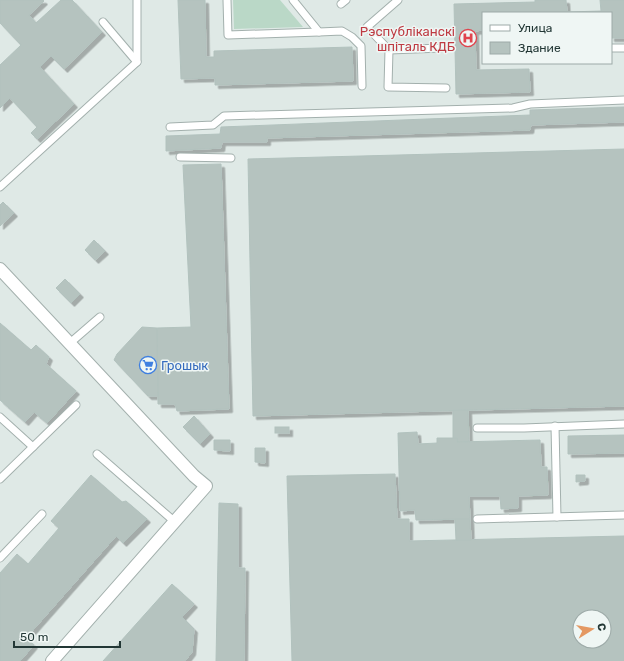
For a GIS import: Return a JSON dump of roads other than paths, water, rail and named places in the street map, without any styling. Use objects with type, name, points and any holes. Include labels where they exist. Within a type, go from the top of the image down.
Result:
[{"type":"street","points":[[0,269],[206,486],[52,661]]},
{"type":"lane","points":[[0,187],[137,62],[137,0]]},
{"type":"lane","points":[[227,0],[228,35],[342,31],[352,37],[361,46],[362,86]]},
{"type":"lane","points":[[293,0],[319,32]]},
{"type":"lane","points":[[398,0],[367,27],[389,50],[388,87],[446,88]]},
{"type":"lane","points":[[103,22],[137,62]]},
{"type":"lane","points":[[389,50],[442,48]]},
{"type":"lane","points":[[612,48],[624,48]]},
{"type":"lane","points":[[170,127],[213,125],[224,116],[513,108],[530,104],[624,100]]},
{"type":"lane","points":[[180,157],[231,158]]},
{"type":"lane","points":[[70,343],[100,317]]},
{"type":"lane","points":[[0,479],[76,405]]},
{"type":"lane","points":[[0,417],[32,447]]},
{"type":"lane","points":[[477,428],[624,424]]},
{"type":"lane","points":[[555,426],[557,517]]},
{"type":"lane","points":[[97,454],[175,522]]},
{"type":"lane","points":[[0,558],[42,514]]},
{"type":"lane","points":[[477,519],[624,515]]},
{"type":"place","name":"Рэспубліканскі шпіталь КДБ","points":[[468,38]]},
{"type":"place","name":"Грошык","points":[[148,365]]}]
